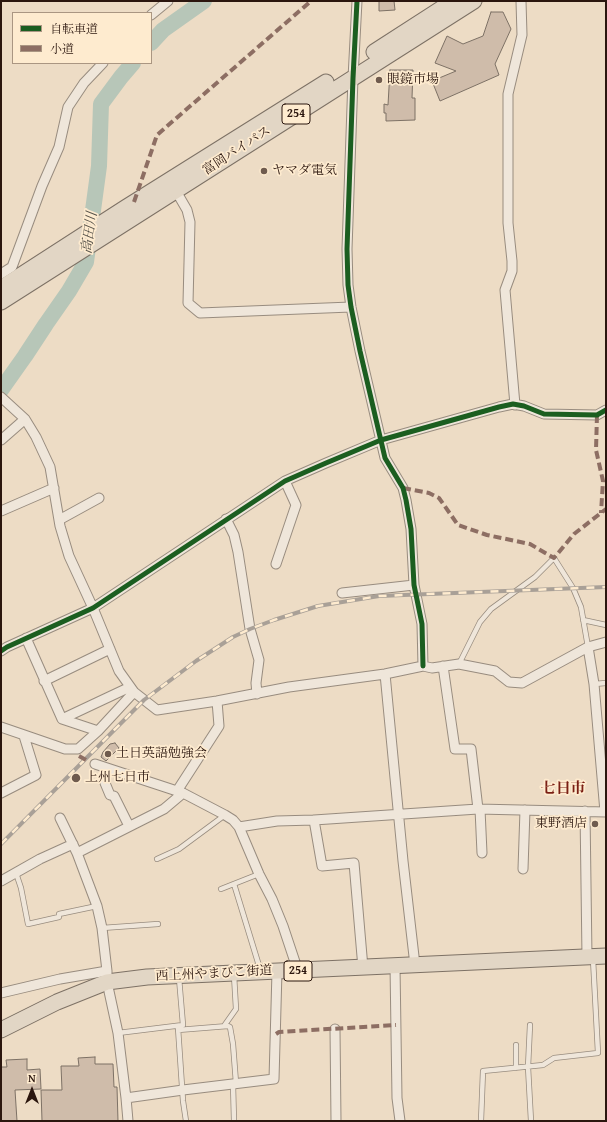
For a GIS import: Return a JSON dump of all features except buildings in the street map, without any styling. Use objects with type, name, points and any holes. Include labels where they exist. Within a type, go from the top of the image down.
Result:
[{"type":"highway","name":"富岡バイパス","points":[[1,302],[176,191],[453,1]]},
{"type":"highway","name":"富岡バイパス","points":[[1,288],[125,208],[353,71],[474,1]]},
{"type":"highway","name":"西上州やまびこ街道","points":[[1,1030],[107,976],[179,976],[595,957]]},
{"type":"street","points":[[152,14],[168,1]]},
{"type":"street","points":[[357,1],[347,249],[348,285],[360,351],[385,458],[403,488],[406,500],[411,529],[414,585],[422,624],[423,666]]},
{"type":"street","points":[[515,404],[505,290],[512,271],[508,223],[508,94],[522,35],[521,1]]},
{"type":"street","points":[[1,274],[12,267],[42,186],[59,147],[68,107],[84,83],[102,64]]},
{"type":"street","points":[[176,191],[187,210],[190,222],[188,303],[200,313],[351,307]]},
{"type":"street","points":[[1,397],[22,416],[36,438],[50,467],[59,520],[69,556],[93,608],[119,671],[132,690],[157,710],[217,701],[289,687],[385,674],[423,666],[432,668],[458,664],[495,671],[509,682],[522,683],[588,647],[606,642]]},
{"type":"street","points":[[1,651],[93,608],[285,481],[381,440],[499,407],[515,404],[544,414],[597,415],[606,410]]},
{"type":"street","points":[[1,440],[22,416]]},
{"type":"street","points":[[276,564],[296,505],[285,481]]},
{"type":"street","points":[[1,511],[54,488]]},
{"type":"street","points":[[59,520],[99,498]]},
{"type":"street","points":[[226,519],[234,535],[238,552],[250,629],[259,660],[256,683],[257,694]]},
{"type":"street","points":[[342,593],[414,585]]},
{"type":"street","points":[[26,638],[62,719],[98,731]]},
{"type":"street","points":[[239,827],[277,821],[479,809],[606,812],[594,684],[588,647]]},
{"type":"street","points":[[44,681],[110,649]]},
{"type":"street","points":[[444,666],[455,749],[471,749],[479,809],[482,853]]},
{"type":"street","points":[[385,674],[415,965]]},
{"type":"street","points":[[62,719],[132,690]]},
{"type":"street","points":[[1,727],[65,749],[78,749],[98,731],[132,690]]},
{"type":"street","points":[[78,853],[164,809],[180,792],[219,726],[217,701]]},
{"type":"street","points":[[1,793],[36,775],[24,736]]},
{"type":"street","points":[[95,764],[180,792],[233,820],[239,827],[259,874],[272,899],[298,970]]},
{"type":"street","points":[[105,783],[110,795],[114,796],[129,826]]},
{"type":"street","points":[[523,869],[525,810]]},
{"type":"street","points":[[585,811],[595,957]]},
{"type":"street","points":[[60,818],[78,853],[97,906],[102,928],[107,976],[118,1032],[128,1121]]},
{"type":"street","points":[[314,820],[322,866],[354,864],[363,968]]},
{"type":"street","points":[[1,881],[73,844]]},
{"type":"street","points":[[395,966],[398,1098],[400,1121]]},
{"type":"street","points":[[126,1098],[274,1079],[277,971]]},
{"type":"street","points":[[1,993],[60,979],[107,976]]},
{"type":"street","points":[[335,1029],[336,1121]]},
{"type":"lane","points":[[458,664],[480,622],[491,609],[535,577],[554,558],[573,588],[580,607],[588,647]]},
{"type":"lane","points":[[583,620],[606,625]]},
{"type":"lane","points":[[594,684],[606,683]]},
{"type":"lane","points":[[157,859],[179,849],[225,815]]},
{"type":"lane","points":[[16,872],[21,888],[28,924],[59,917],[59,914],[97,906]]},
{"type":"lane","points":[[221,890],[259,874]]},
{"type":"lane","points":[[234,884],[261,972]]},
{"type":"lane","points":[[102,928],[158,924]]},
{"type":"lane","points":[[481,1121],[483,1071],[543,1066],[554,1058],[598,1054],[595,957]]},
{"type":"lane","points":[[224,1026],[236,1009],[234,973]]},
{"type":"lane","points":[[179,976],[182,1025],[178,1028],[186,1121]]},
{"type":"lane","points":[[530,1025],[528,1067],[531,1121]]},
{"type":"lane","points":[[118,1032],[178,1028],[230,1027],[233,1044],[234,1121]]},
{"type":"lane","points":[[516,1046],[516,1068]]},
{"type":"waterway","name":"高田川","points":[[152,42],[163,30],[204,1]]},
{"type":"waterway","name":"高田川","points":[[1,390],[69,291],[86,262],[99,166],[101,104],[132,64]]},
{"type":"railway","points":[[1,844],[144,700],[196,661],[233,637],[250,629],[318,606],[379,596],[606,587]]},
{"type":"marked path","points":[[134,202],[157,135],[311,1]]},
{"type":"marked path","points":[[597,415],[596,450],[603,481],[601,513]]},
{"type":"marked path","points":[[403,488],[429,493],[439,498],[458,525],[487,535],[530,544],[554,558],[574,534],[606,509]]},
{"type":"marked path","points":[[79,756],[88,761]]},
{"type":"marked path","points":[[276,1034],[279,1032],[396,1025]]},
{"type":"cycle path","points":[[357,1],[347,249],[348,285],[360,351],[385,458],[403,488],[406,500],[411,529],[414,585],[422,624],[423,666]]},
{"type":"cycle path","points":[[1,651],[93,608],[285,481],[381,440],[513,404],[524,406],[544,414],[597,415],[606,410]]},
{"type":"place","name":"眼鏡市場","points":[[379,80]]},
{"type":"place","name":"ヤマダ電気","points":[[264,171]]},
{"type":"place","name":"土日英語勉強会","points":[[108,754]]},
{"type":"place","name":"上州七日市","points":[[76,778]]},
{"type":"place","name":"東野酒店","points":[[595,824]]},
{"type":"district","name":"七日市","points":[[563,789]]}]
